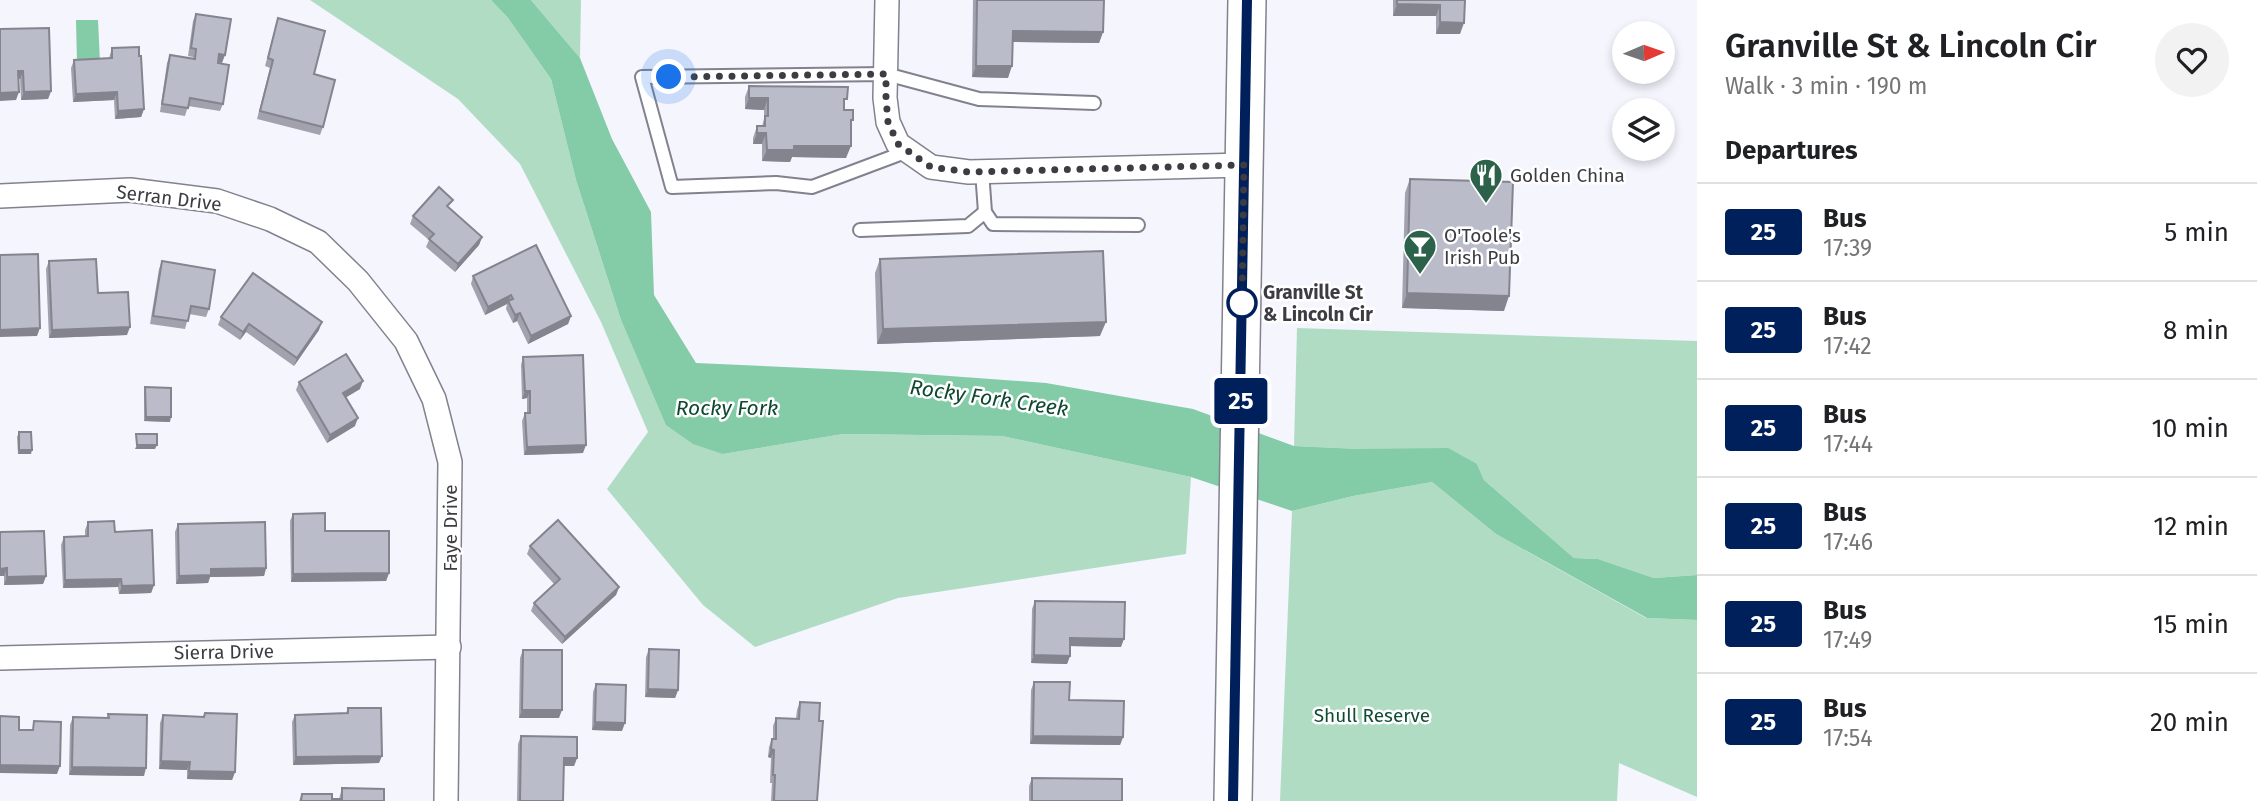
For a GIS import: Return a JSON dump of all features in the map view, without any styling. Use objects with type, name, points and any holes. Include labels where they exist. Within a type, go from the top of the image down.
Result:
[{"type":"main road","points":[[1233,801],[1247,0]]},
{"type":"street","points":[[887,0],[888,122],[898,144],[931,167],[982,171],[1244,165]]},
{"type":"street","name":"Serran Drive","points":[[0,196],[130,190],[217,201],[270,219],[318,242],[358,281]]},
{"type":"street","name":"Faye Drive","points":[[358,281],[406,341],[434,399],[450,462],[446,801]]},
{"type":"street","name":"Sierra Drive","points":[[0,658],[449,647]]},
{"type":"lane","points":[[908,151],[812,187],[776,183],[672,187],[642,77],[886,74],[979,99],[1094,103]]},
{"type":"lane","points":[[982,171],[985,212],[993,224],[1138,225]]},
{"type":"lane","points":[[860,230],[968,226],[985,212]]},
{"type":"green space","points":[[310,0],[491,0],[508,18],[551,79],[576,180],[620,317],[723,454],[843,434],[1002,436],[1191,477],[1186,554],[898,598],[755,647],[703,605],[607,489],[648,432],[601,322],[520,164],[458,99]]},
{"type":"green space","points":[[531,0],[581,0],[580,58]]},
{"type":"green space","points":[[1297,328],[1697,341],[1697,575],[1654,578],[1598,559],[1574,558],[1484,480],[1477,464],[1360,449],[1294,446]]},
{"type":"green space","name":"Shull Reserve","points":[[1432,482],[1496,534],[1646,618],[1697,620],[1697,797],[1619,763],[1617,801],[1280,801],[1292,511],[1353,496]]},
{"type":"water","name":"Rocky Fork","points":[[491,0],[531,0],[580,58],[612,139],[651,212],[654,295],[696,363],[895,372],[1046,383],[1193,409],[1294,446],[1360,449],[1448,448],[1477,464],[1484,480],[1574,558],[1598,559],[1654,578],[1697,575],[1697,620],[1647,618],[1496,534],[1432,482],[1353,496],[1292,511],[1191,477],[1002,436],[843,434],[723,454],[693,444],[666,425],[620,317],[576,180],[551,79],[508,18]]},
{"type":"water","points":[[76,20],[98,20],[100,62],[77,63]]},
{"type":"building","points":[[977,0],[1104,0],[1103,32],[1013,31],[1012,66],[976,66]]},
{"type":"building","points":[[1397,0],[1465,0],[1464,23],[1440,22],[1440,5],[1397,4]]},
{"type":"building","points":[[196,14],[231,19],[225,55],[219,54],[218,63],[229,65],[223,104],[190,98],[188,108],[162,104],[170,55],[195,59],[196,49],[191,48]]},
{"type":"building","points":[[278,18],[325,31],[314,74],[335,80],[323,127],[260,111],[273,60],[268,58]]},
{"type":"building","points":[[49,28],[51,91],[24,92],[23,71],[18,71],[19,92],[0,93],[0,29]]},
{"type":"building","points":[[139,47],[144,109],[118,111],[117,92],[76,94],[74,60],[112,58],[112,48]]},
{"type":"building","points":[[749,86],[848,87],[844,110],[853,110],[851,146],[794,146],[794,150],[767,150],[766,133],[757,133],[757,126],[765,126],[768,98],[749,98]]},
{"type":"building","points":[[1410,179],[1513,182],[1509,296],[1407,293]]},
{"type":"building","points":[[439,187],[453,200],[447,206],[482,237],[458,264],[429,239],[434,234],[413,216]]},
{"type":"building","points":[[536,245],[571,316],[531,336],[520,313],[515,315],[508,301],[513,299],[511,295],[488,307],[473,276]]},
{"type":"building","points":[[1103,251],[1106,322],[883,329],[880,259]]},
{"type":"building","points":[[38,254],[40,328],[0,330],[0,255]]},
{"type":"building","points":[[96,259],[98,293],[128,292],[130,327],[52,330],[49,261]]},
{"type":"building","points":[[162,261],[215,270],[209,309],[191,306],[188,321],[153,316]]},
{"type":"building","points":[[253,273],[322,322],[297,358],[249,324],[243,332],[221,317]]},
{"type":"building","points":[[346,354],[363,381],[343,393],[358,418],[330,435],[299,382]]},
{"type":"building","points":[[583,355],[586,445],[527,447],[525,413],[530,413],[530,391],[525,391],[523,357]]},
{"type":"building","points":[[145,387],[171,388],[171,417],[146,417]]},
{"type":"building","points":[[19,432],[31,432],[32,450],[19,450]]},
{"type":"building","points":[[136,434],[157,434],[157,445],[137,445]]},
{"type":"building","points":[[325,513],[325,531],[389,531],[389,573],[293,574],[293,514]]},
{"type":"building","points":[[558,520],[619,587],[565,637],[534,603],[560,579],[530,546]]},
{"type":"building","points":[[114,521],[115,532],[152,530],[154,585],[122,586],[121,579],[65,580],[64,537],[88,536],[88,522]]},
{"type":"building","points":[[265,522],[266,568],[211,569],[211,575],[179,576],[178,524]]},
{"type":"building","points":[[44,531],[46,576],[7,577],[7,568],[0,569],[0,532]]},
{"type":"building","points":[[1035,601],[1125,602],[1124,639],[1070,638],[1070,656],[1034,655]]},
{"type":"building","points":[[649,649],[679,650],[678,690],[648,689]]},
{"type":"building","points":[[523,650],[562,650],[562,710],[522,710]]},
{"type":"building","points":[[1034,682],[1070,682],[1069,700],[1124,701],[1123,737],[1033,736]]},
{"type":"building","points":[[596,684],[626,685],[625,723],[595,722]]},
{"type":"building","points":[[800,702],[820,703],[819,721],[823,721],[817,801],[774,801],[774,750],[771,749],[772,739],[776,739],[776,718],[799,719]]},
{"type":"building","points":[[348,708],[381,708],[382,756],[296,757],[295,715],[348,713]]},
{"type":"building","points":[[205,713],[237,714],[235,772],[189,771],[190,762],[161,761],[163,715],[204,717]]},
{"type":"building","points":[[108,714],[147,715],[146,768],[72,767],[73,717],[109,718]]},
{"type":"building","points":[[0,716],[19,717],[19,730],[33,730],[34,721],[61,722],[60,766],[0,765]]},
{"type":"building","points":[[521,736],[577,737],[577,758],[564,758],[563,801],[520,801]]},
{"type":"building","points":[[1032,778],[1122,779],[1122,801],[1032,801]]},
{"type":"building","points":[[342,788],[384,789],[384,801],[301,801],[302,794],[332,794],[332,799],[342,799]]},
{"type":"bus line","name":"25","points":[[1233,801],[1247,0]]},
{"type":"place","name":"Golden China","points":[[1486,205]]},
{"type":"place","name":"O'Toole's Irish Pub","points":[[1420,276]]},
{"type":"place","name":"Granville St & Lincoln Cir","points":[[1242,303]]},
{"type":"route","points":[[669,77],[886,74],[888,122],[898,144],[931,167],[969,172],[1244,165],[1242,303]]},
{"type":"water label","name":"Rocky Fork Creek","points":[[989,398]]}]
